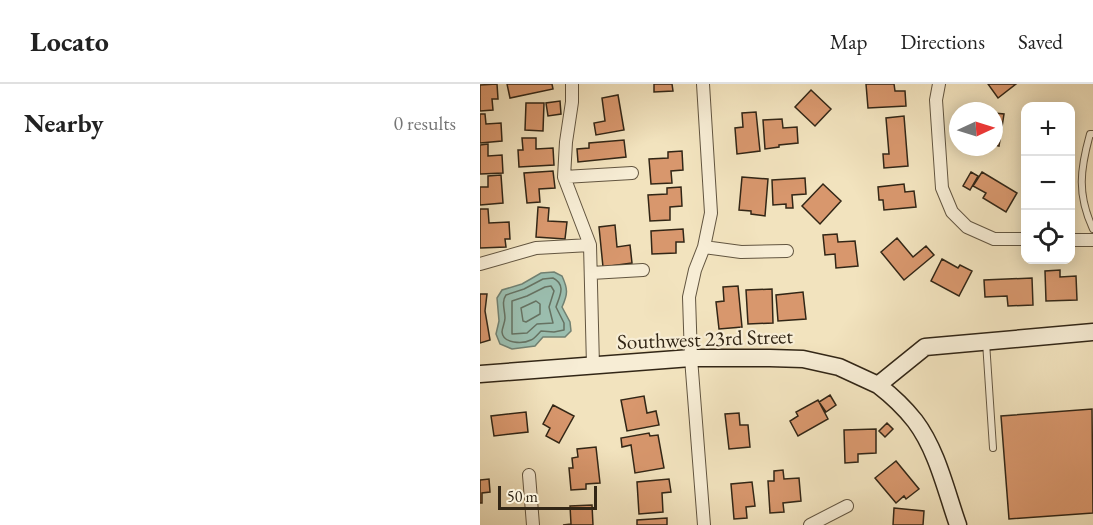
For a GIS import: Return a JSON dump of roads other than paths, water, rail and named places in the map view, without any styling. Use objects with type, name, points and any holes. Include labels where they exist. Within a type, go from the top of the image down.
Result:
[{"type":"street","points":[[572,84],[564,177],[590,245],[593,366]]},
{"type":"street","points":[[703,84],[711,213],[704,247],[688,297],[704,525]]},
{"type":"street","points":[[939,84],[936,100],[942,188],[952,212],[967,227],[994,239],[1021,239]]},
{"type":"street","points":[[564,177],[632,173]]},
{"type":"street","points":[[1075,240],[1093,240]]},
{"type":"street","points":[[480,264],[536,248],[590,245]]},
{"type":"street","points":[[704,247],[741,252],[787,251]]},
{"type":"street","points":[[591,273],[643,270]]},
{"type":"street","points":[[878,385],[925,347],[1093,332]]},
{"type":"street","name":"Southwest 23rd Street","points":[[480,374],[691,358],[803,358],[839,367],[878,385],[892,396],[915,422],[933,455],[958,525]]},
{"type":"street","points":[[529,475],[533,525]]},
{"type":"street","points":[[810,525],[847,506]]},
{"type":"lane","points":[[1093,134],[1090,134],[1083,160],[1081,184],[1086,213],[1093,229]]},
{"type":"lane","points":[[986,342],[993,448]]},
{"type":"water","points":[[554,272],[562,276],[565,284],[566,295],[562,307],[570,322],[571,331],[565,337],[543,337],[535,346],[512,349],[500,344],[496,334],[499,321],[497,298],[502,290],[522,284],[541,273]]}]
